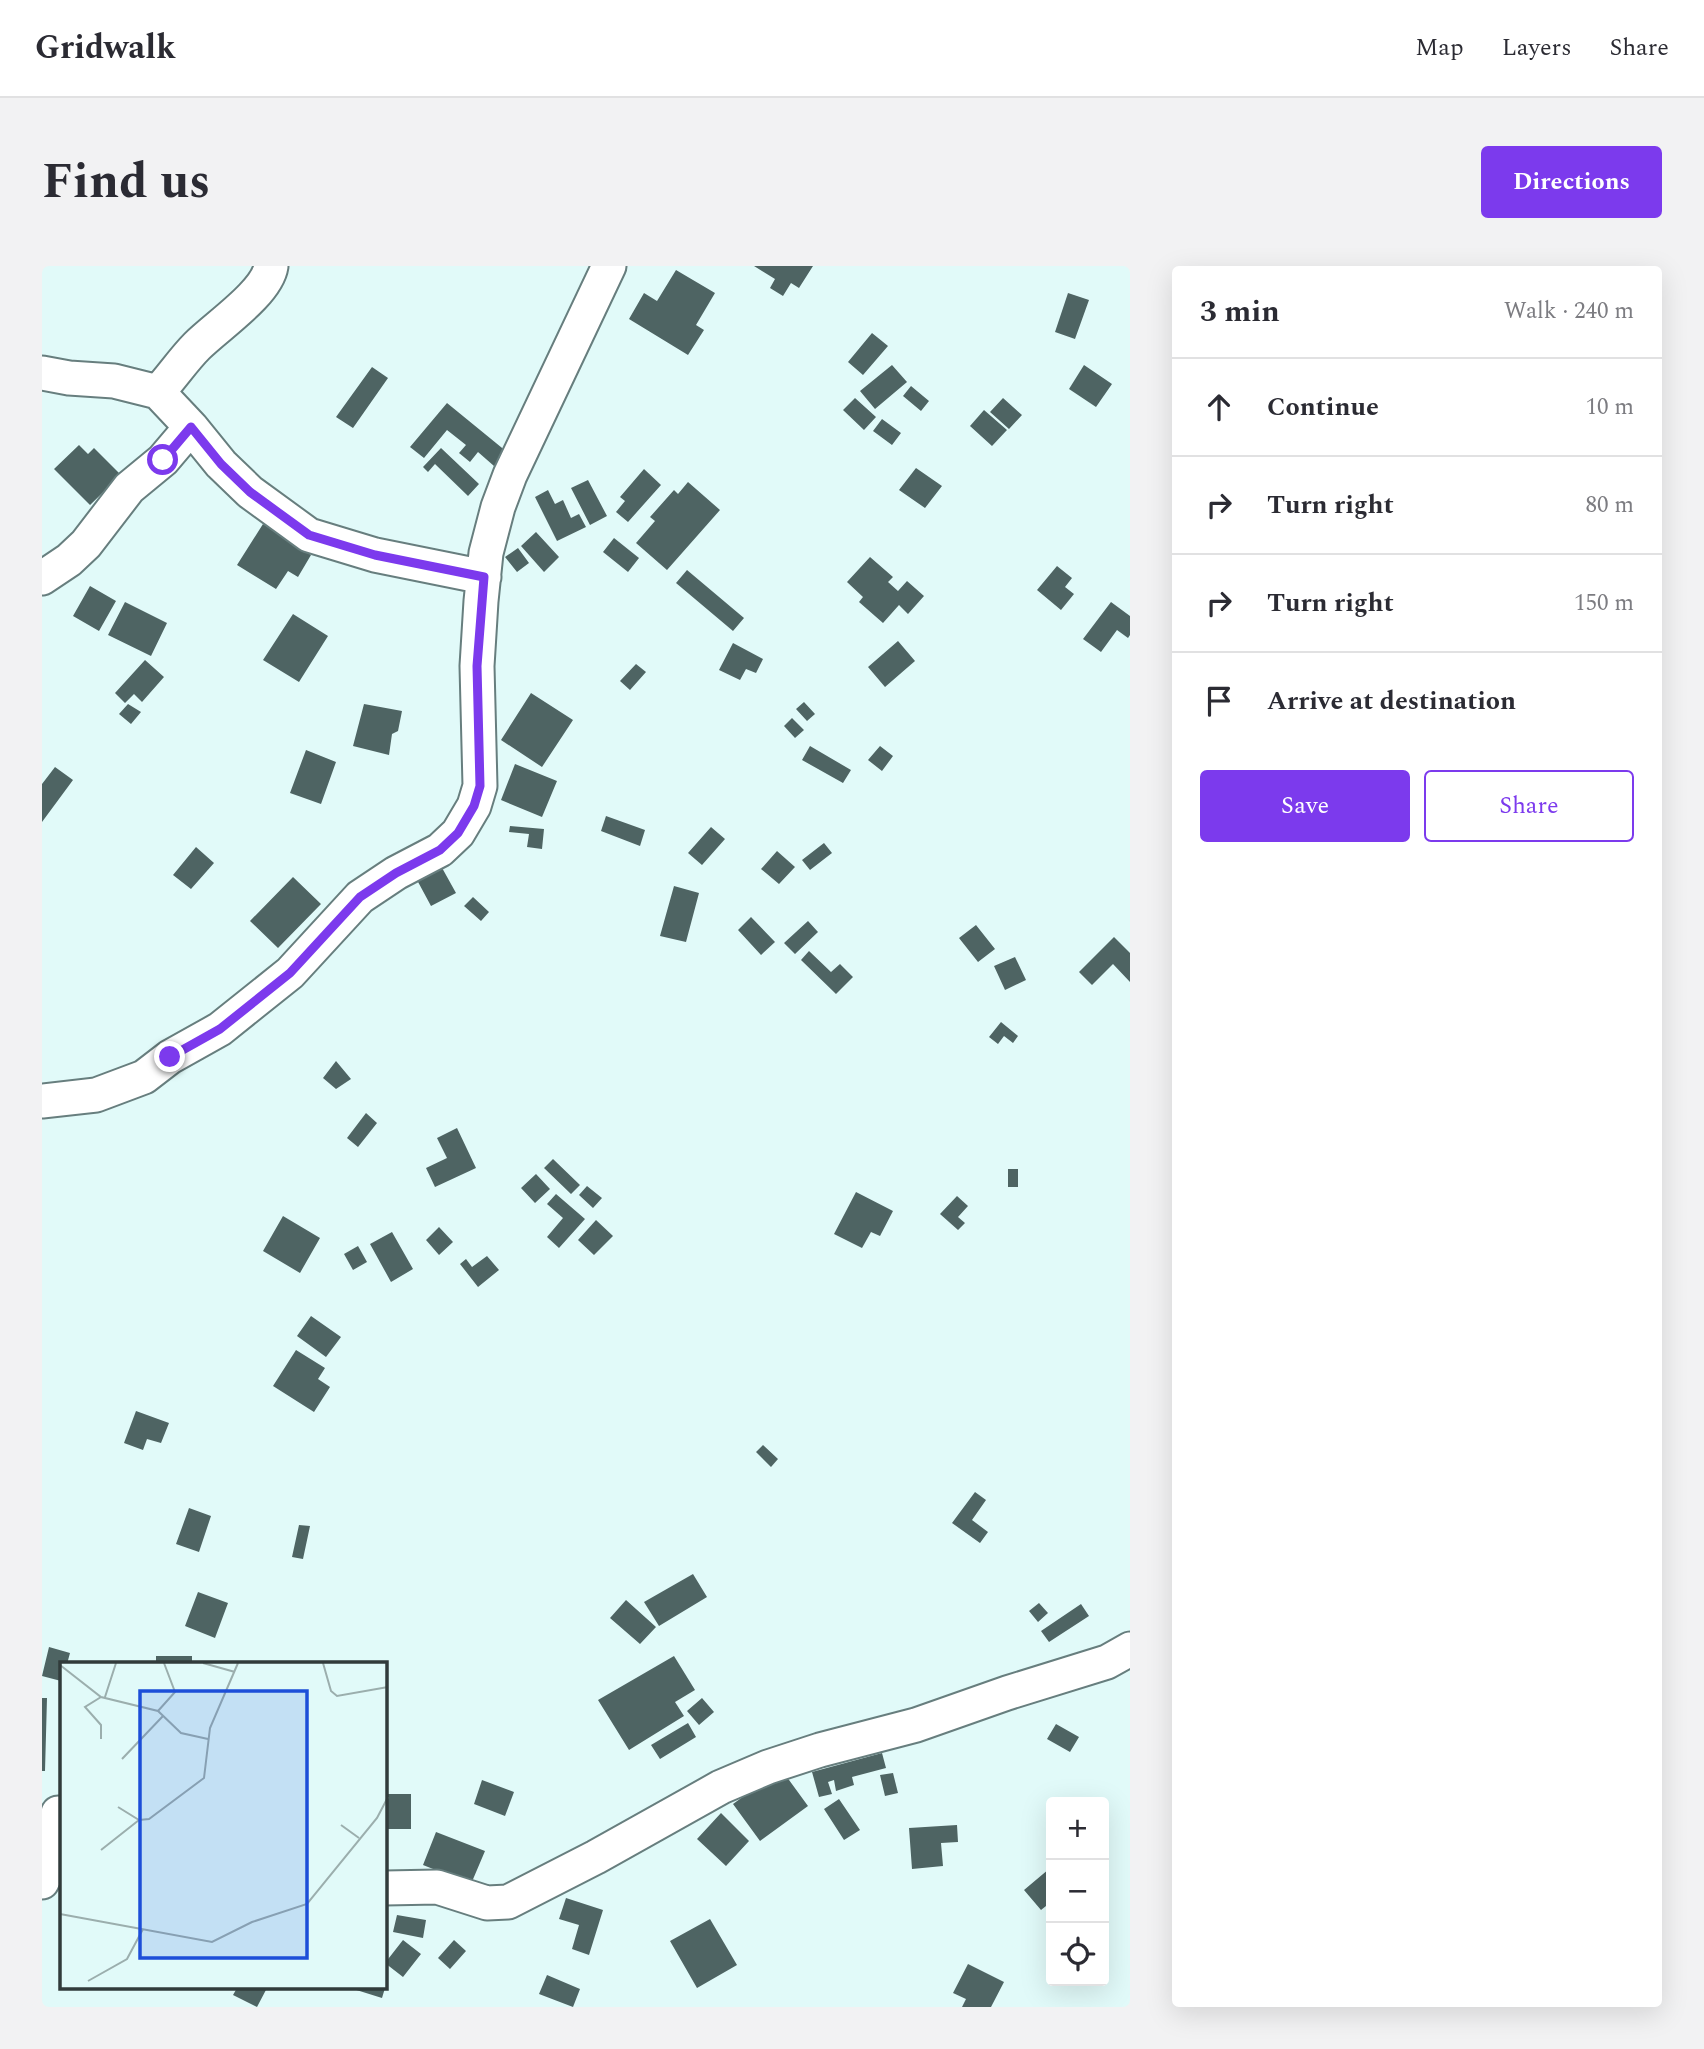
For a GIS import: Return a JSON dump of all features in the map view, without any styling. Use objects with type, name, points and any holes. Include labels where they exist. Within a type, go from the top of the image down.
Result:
[{"type":"street","points":[[158,392],[197,347],[261,287],[271,266]]},
{"type":"street","points":[[42,1101],[96,1095],[144,1077],[170,1057],[220,1029],[290,973],[360,897],[396,873],[440,850],[458,833],[474,806],[480,786],[477,666],[486,553],[498,507],[510,475],[609,266]]},
{"type":"street","points":[[42,373],[114,381],[158,392],[221,464],[250,492],[309,535],[375,555],[484,577]]},
{"type":"street","points":[[42,578],[69,560],[86,544],[129,488],[163,460],[191,427]]},
{"type":"street","points":[[387,1888],[437,1887],[487,1903],[508,1902],[596,1857],[721,1787],[756,1772],[820,1749],[916,1725],[1107,1662],[1130,1649]]},
{"type":"street","points":[[42,1882],[50,1865],[54,1813]]},
{"type":"building","points":[[754,266],[813,266],[799,288],[791,283],[783,296],[770,288],[775,279]]},
{"type":"building","points":[[676,270],[715,293],[696,325],[704,330],[688,355],[629,319],[644,293],[657,301]]},
{"type":"building","points":[[1068,293],[1089,300],[1075,339],[1055,332]]},
{"type":"building","points":[[872,333],[888,346],[863,375],[848,362]]},
{"type":"building","points":[[892,365],[907,382],[875,409],[860,391]]},
{"type":"building","points":[[1084,365],[1112,384],[1096,407],[1069,389]]},
{"type":"building","points":[[372,367],[388,378],[353,428],[336,417]]},
{"type":"building","points":[[911,386],[929,401],[921,411],[903,396]]},
{"type":"building","points":[[855,398],[876,417],[864,430],[843,410]]},
{"type":"building","points":[[1003,398],[1022,415],[1009,429],[990,412]]},
{"type":"building","points":[[447,403],[507,452],[494,466],[478,452],[470,462],[459,453],[466,445],[447,430],[424,458],[410,447]]},
{"type":"building","points":[[984,410],[1007,430],[992,446],[970,426]]},
{"type":"building","points":[[882,419],[901,433],[892,445],[873,431]]},
{"type":"building","points":[[79,445],[88,454],[94,448],[121,475],[90,505],[54,469]]},
{"type":"building","points":[[441,448],[479,484],[468,496],[435,464],[428,472],[423,467]]},
{"type":"building","points":[[916,468],[942,486],[925,508],[899,490]]},
{"type":"building","points":[[644,469],[661,485],[628,522],[616,512],[625,501],[620,497]]},
{"type":"building","points":[[588,480],[607,516],[590,525],[571,488]]},
{"type":"building","points":[[688,482],[720,510],[667,570],[636,543],[655,521],[650,517],[674,490],[678,494]]},
{"type":"building","points":[[548,490],[555,504],[563,500],[571,518],[579,514],[586,527],[557,541],[535,497]]},
{"type":"building","points":[[263,524],[311,555],[298,577],[288,571],[276,589],[237,565]]},
{"type":"building","points":[[536,532],[559,557],[544,572],[521,546]]},
{"type":"building","points":[[614,538],[639,558],[628,572],[603,552]]},
{"type":"building","points":[[518,548],[529,563],[517,572],[505,557]]},
{"type":"building","points":[[870,557],[893,577],[888,582],[898,591],[907,581],[924,596],[908,614],[899,605],[883,623],[859,602],[863,597],[847,582]]},
{"type":"building","points":[[1057,566],[1072,578],[1065,587],[1074,594],[1061,610],[1037,590]]},
{"type":"building","points":[[687,570],[744,618],[733,631],[676,583]]},
{"type":"building","points":[[90,586],[116,601],[99,631],[73,616]]},
{"type":"building","points":[[125,602],[167,623],[151,656],[108,635]]},
{"type":"building","points":[[1111,602],[1130,616],[1130,635],[1128,638],[1117,630],[1101,652],[1083,639]]},
{"type":"building","points":[[293,614],[328,636],[299,682],[263,660]]},
{"type":"building","points":[[898,641],[915,661],[885,687],[868,667]]},
{"type":"building","points":[[733,643],[763,659],[756,673],[746,669],[740,680],[719,670]]},
{"type":"building","points":[[145,660],[164,677],[142,702],[134,694],[125,703],[115,693]]},
{"type":"building","points":[[636,664],[646,672],[630,690],[620,681]]},
{"type":"building","points":[[531,693],[573,720],[542,767],[501,740]]},
{"type":"building","points":[[804,702],[815,714],[807,721],[796,709]]},
{"type":"building","points":[[128,704],[141,712],[131,724],[119,714]]},
{"type":"building","points":[[364,704],[402,711],[398,731],[392,734],[389,755],[353,746]]},
{"type":"building","points":[[792,718],[804,730],[795,738],[784,726]]},
{"type":"building","points":[[810,746],[851,770],[843,783],[802,760]]},
{"type":"building","points":[[880,746],[893,756],[882,771],[868,760]]},
{"type":"building","points":[[306,750],[336,762],[321,804],[290,793]]},
{"type":"building","points":[[515,764],[557,781],[542,817],[501,800]]},
{"type":"building","points":[[55,767],[73,780],[42,822],[42,784]]},
{"type":"building","points":[[606,816],[645,830],[640,846],[601,831]]},
{"type":"building","points":[[510,826],[544,829],[542,849],[527,847],[529,834],[509,832]]},
{"type":"building","points":[[711,827],[725,839],[702,865],[688,853]]},
{"type":"building","points":[[824,843],[832,853],[810,870],[802,860]]},
{"type":"building","points":[[196,847],[214,863],[191,889],[173,875]]},
{"type":"building","points":[[777,851],[795,867],[779,884],[761,869]]},
{"type":"building","points":[[441,866],[456,893],[431,906],[417,880]]},
{"type":"building","points":[[293,877],[321,904],[278,948],[250,921]]},
{"type":"building","points":[[674,886],[699,893],[686,942],[660,936]]},
{"type":"building","points":[[473,897],[489,912],[481,921],[464,906]]},
{"type":"building","points":[[751,917],[775,942],[761,955],[738,930]]},
{"type":"building","points":[[808,921],[818,932],[795,954],[784,943]]},
{"type":"building","points":[[976,925],[995,949],[978,962],[959,938]]},
{"type":"building","points":[[1114,937],[1130,953],[1130,982],[1113,964],[1092,985],[1079,972]]},
{"type":"building","points":[[809,951],[831,972],[840,964],[853,977],[836,994],[801,960]]},
{"type":"building","points":[[1015,957],[1026,980],[1005,990],[994,966]]},
{"type":"building","points":[[1001,1022],[1018,1036],[1013,1043],[1004,1036],[998,1044],[989,1037]]},
{"type":"building","points":[[336,1061],[351,1079],[336,1089],[323,1078]]},
{"type":"building","points":[[366,1113],[377,1123],[358,1147],[347,1138]]},
{"type":"building","points":[[457,1128],[476,1168],[435,1187],[426,1168],[447,1158],[437,1138]]},
{"type":"building","points":[[553,1159],[580,1185],[571,1194],[544,1168]]},
{"type":"building","points":[[1008,1169],[1018,1169],[1018,1187],[1008,1187]]},
{"type":"building","points":[[536,1174],[550,1189],[535,1203],[521,1188]]},
{"type":"building","points":[[587,1186],[602,1198],[593,1208],[579,1195]]},
{"type":"building","points":[[856,1192],[893,1211],[880,1236],[871,1232],[862,1248],[834,1234]]},
{"type":"building","points":[[556,1194],[585,1219],[559,1248],[547,1237],[563,1218],[547,1204]]},
{"type":"building","points":[[957,1196],[968,1206],[958,1217],[965,1223],[958,1230],[940,1214]]},
{"type":"building","points":[[283,1216],[320,1238],[300,1273],[263,1251]]},
{"type":"building","points":[[596,1220],[613,1236],[594,1255],[578,1240]]},
{"type":"building","points":[[439,1227],[453,1242],[439,1255],[426,1240]]},
{"type":"building","points":[[392,1232],[413,1269],[391,1282],[370,1244]]},
{"type":"building","points":[[358,1246],[367,1262],[353,1270],[344,1254]]},
{"type":"building","points":[[487,1256],[499,1270],[478,1287],[460,1264],[466,1259],[472,1267]]},
{"type":"building","points":[[311,1316],[341,1337],[326,1357],[297,1336]]},
{"type":"building","points":[[296,1350],[325,1368],[318,1379],[330,1387],[314,1412],[273,1386]]},
{"type":"building","points":[[136,1411],[169,1423],[161,1443],[147,1439],[143,1450],[124,1443]]},
{"type":"building","points":[[763,1445],[778,1459],[771,1467],[756,1452]]},
{"type":"building","points":[[975,1492],[986,1500],[972,1520],[988,1532],[980,1543],[952,1523]]},
{"type":"building","points":[[189,1508],[211,1516],[199,1552],[176,1544]]},
{"type":"building","points":[[299,1525],[310,1526],[303,1559],[292,1557]]},
{"type":"building","points":[[693,1574],[707,1597],[659,1626],[644,1602]]},
{"type":"building","points":[[198,1592],[228,1603],[215,1638],[185,1626]]},
{"type":"building","points":[[626,1600],[656,1627],[640,1644],[610,1618]]},
{"type":"building","points":[[1039,1603],[1048,1613],[1038,1622],[1029,1611]]},
{"type":"building","points":[[1081,1604],[1089,1616],[1049,1642],[1041,1631]]},
{"type":"building","points":[[49,1647],[70,1653],[68,1662],[60,1662],[60,1681],[42,1676]]},
{"type":"building","points":[[156,1656],[192,1656],[192,1662],[156,1662]]},
{"type":"building","points":[[674,1656],[695,1690],[675,1702],[684,1716],[629,1750],[598,1700]]},
{"type":"building","points":[[42,1698],[47,1698],[45,1771],[42,1771]]},
{"type":"building","points":[[702,1698],[714,1712],[699,1725],[687,1711]]},
{"type":"building","points":[[688,1723],[696,1737],[660,1759],[651,1745]]},
{"type":"building","points":[[1056,1724],[1079,1737],[1070,1752],[1047,1739]]},
{"type":"building","points":[[882,1753],[886,1768],[852,1777],[854,1785],[836,1791],[834,1780],[828,1782],[832,1794],[819,1797],[812,1772]]},
{"type":"building","points":[[781,1769],[808,1806],[760,1841],[733,1804]]},
{"type":"building","points":[[893,1773],[898,1793],[885,1796],[880,1775]]},
{"type":"building","points":[[482,1780],[514,1792],[505,1816],[474,1804]]},
{"type":"building","points":[[387,1794],[411,1794],[411,1829],[387,1829]]},
{"type":"building","points":[[839,1799],[860,1830],[844,1840],[824,1809]]},
{"type":"building","points":[[721,1813],[749,1841],[726,1866],[697,1839]]},
{"type":"building","points":[[957,1825],[958,1842],[941,1843],[943,1866],[912,1869],[909,1828]]},
{"type":"building","points":[[436,1832],[485,1851],[471,1884],[423,1865]]},
{"type":"building","points":[[1046,1872],[1046,1906],[1041,1910],[1024,1890]]},
{"type":"building","points":[[566,1898],[603,1910],[589,1955],[572,1949],[579,1925],[559,1919]]},
{"type":"building","points":[[397,1915],[426,1920],[423,1938],[393,1932]]},
{"type":"building","points":[[710,1919],[737,1965],[697,1988],[670,1941]]},
{"type":"building","points":[[403,1940],[421,1954],[403,1977],[387,1965],[387,1960]]},
{"type":"building","points":[[454,1940],[466,1951],[450,1969],[438,1958]]},
{"type":"building","points":[[968,1964],[1004,1982],[991,2007],[962,2007],[966,1999],[953,1993]]},
{"type":"building","points":[[547,1975],[580,1989],[573,2007],[539,1994]]},
{"type":"building","points":[[236,1990],[266,1990],[257,2007],[233,1995]]},
{"type":"building","points":[[356,1990],[384,1990],[382,1998]]},
{"type":"route","points":[[163,460],[191,427],[221,464],[250,492],[309,535],[375,555],[484,577],[477,666],[480,786],[474,806],[458,833],[440,850],[396,873],[360,897],[290,973],[220,1029],[170,1057]]}]
